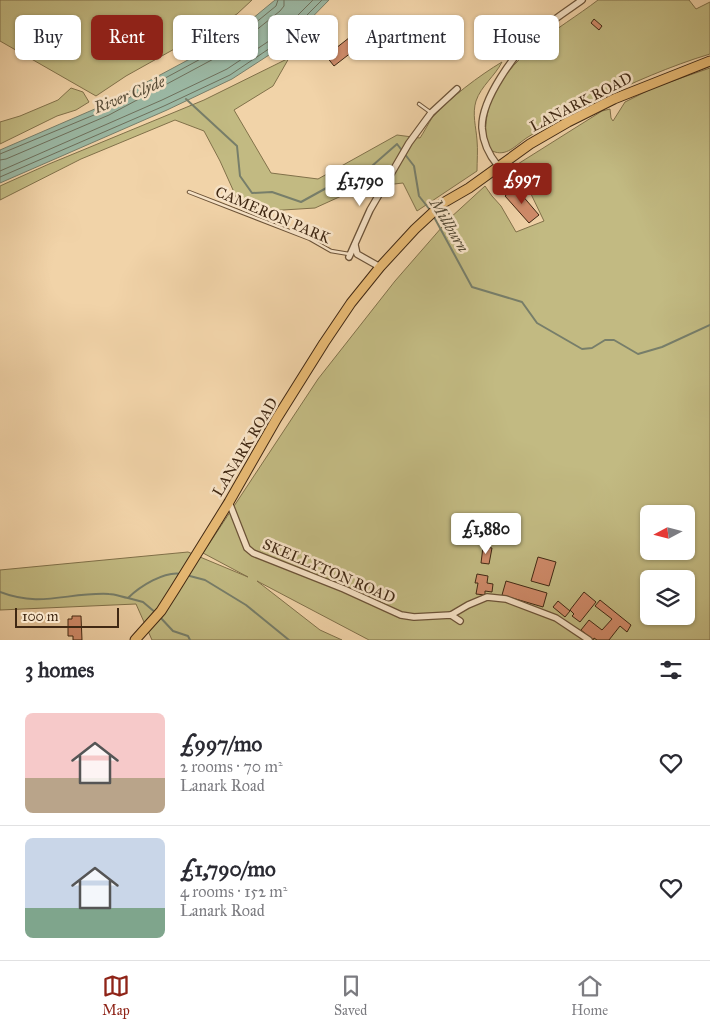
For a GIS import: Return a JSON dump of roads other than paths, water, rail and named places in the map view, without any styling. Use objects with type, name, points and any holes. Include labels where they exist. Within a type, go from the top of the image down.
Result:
[{"type":"main road","name":"LANARK ROAD","points":[[135,640],[161,610],[229,502],[324,342],[350,304],[380,267],[415,229],[443,203],[469,188],[530,144],[587,112],[644,86],[710,61]]},
{"type":"street","points":[[498,166],[488,152],[482,127],[486,105],[494,89],[502,74],[536,35],[582,0]]},
{"type":"street","points":[[350,256],[370,210],[409,143],[431,113],[457,89]]},
{"type":"street","points":[[355,245],[357,254],[380,267]]},
{"type":"street","name":"SKELLYTON ROAD","points":[[229,502],[247,548],[253,554],[344,589],[401,615],[451,615]]},
{"type":"street","points":[[460,621],[451,615],[468,605],[487,597],[506,599],[556,618],[589,640]]},
{"type":"lane","points":[[419,104],[431,113]]},
{"type":"lane","name":"CAMERON PARK","points":[[189,192],[310,239],[331,252],[350,256]]},
{"type":"water","name":"River Clyde","points":[[275,0],[329,0],[314,15],[268,15],[268,56],[232,79],[167,110],[0,183],[0,150],[104,105],[188,60],[258,60],[257,15]]},
{"type":"waterway","name":"Millburn","points":[[186,99],[237,146],[240,176],[252,193],[272,192],[301,202],[330,186],[364,173],[397,144],[414,166],[419,196],[430,210]]},
{"type":"waterway","name":"Millburn","points":[[434,217],[472,287],[522,302],[537,323],[582,349],[592,348],[605,340],[614,340],[638,354],[662,347],[710,325]]},
{"type":"waterway","points":[[0,592],[29,599],[94,594],[111,594],[128,598],[153,580],[175,573],[182,574]]},
{"type":"waterway","points":[[186,575],[205,580],[246,605],[289,640]]},
{"type":"waterway","points":[[128,598],[143,602],[156,613]]},
{"type":"waterway","points":[[159,616],[173,631],[188,636],[190,640]]}]
